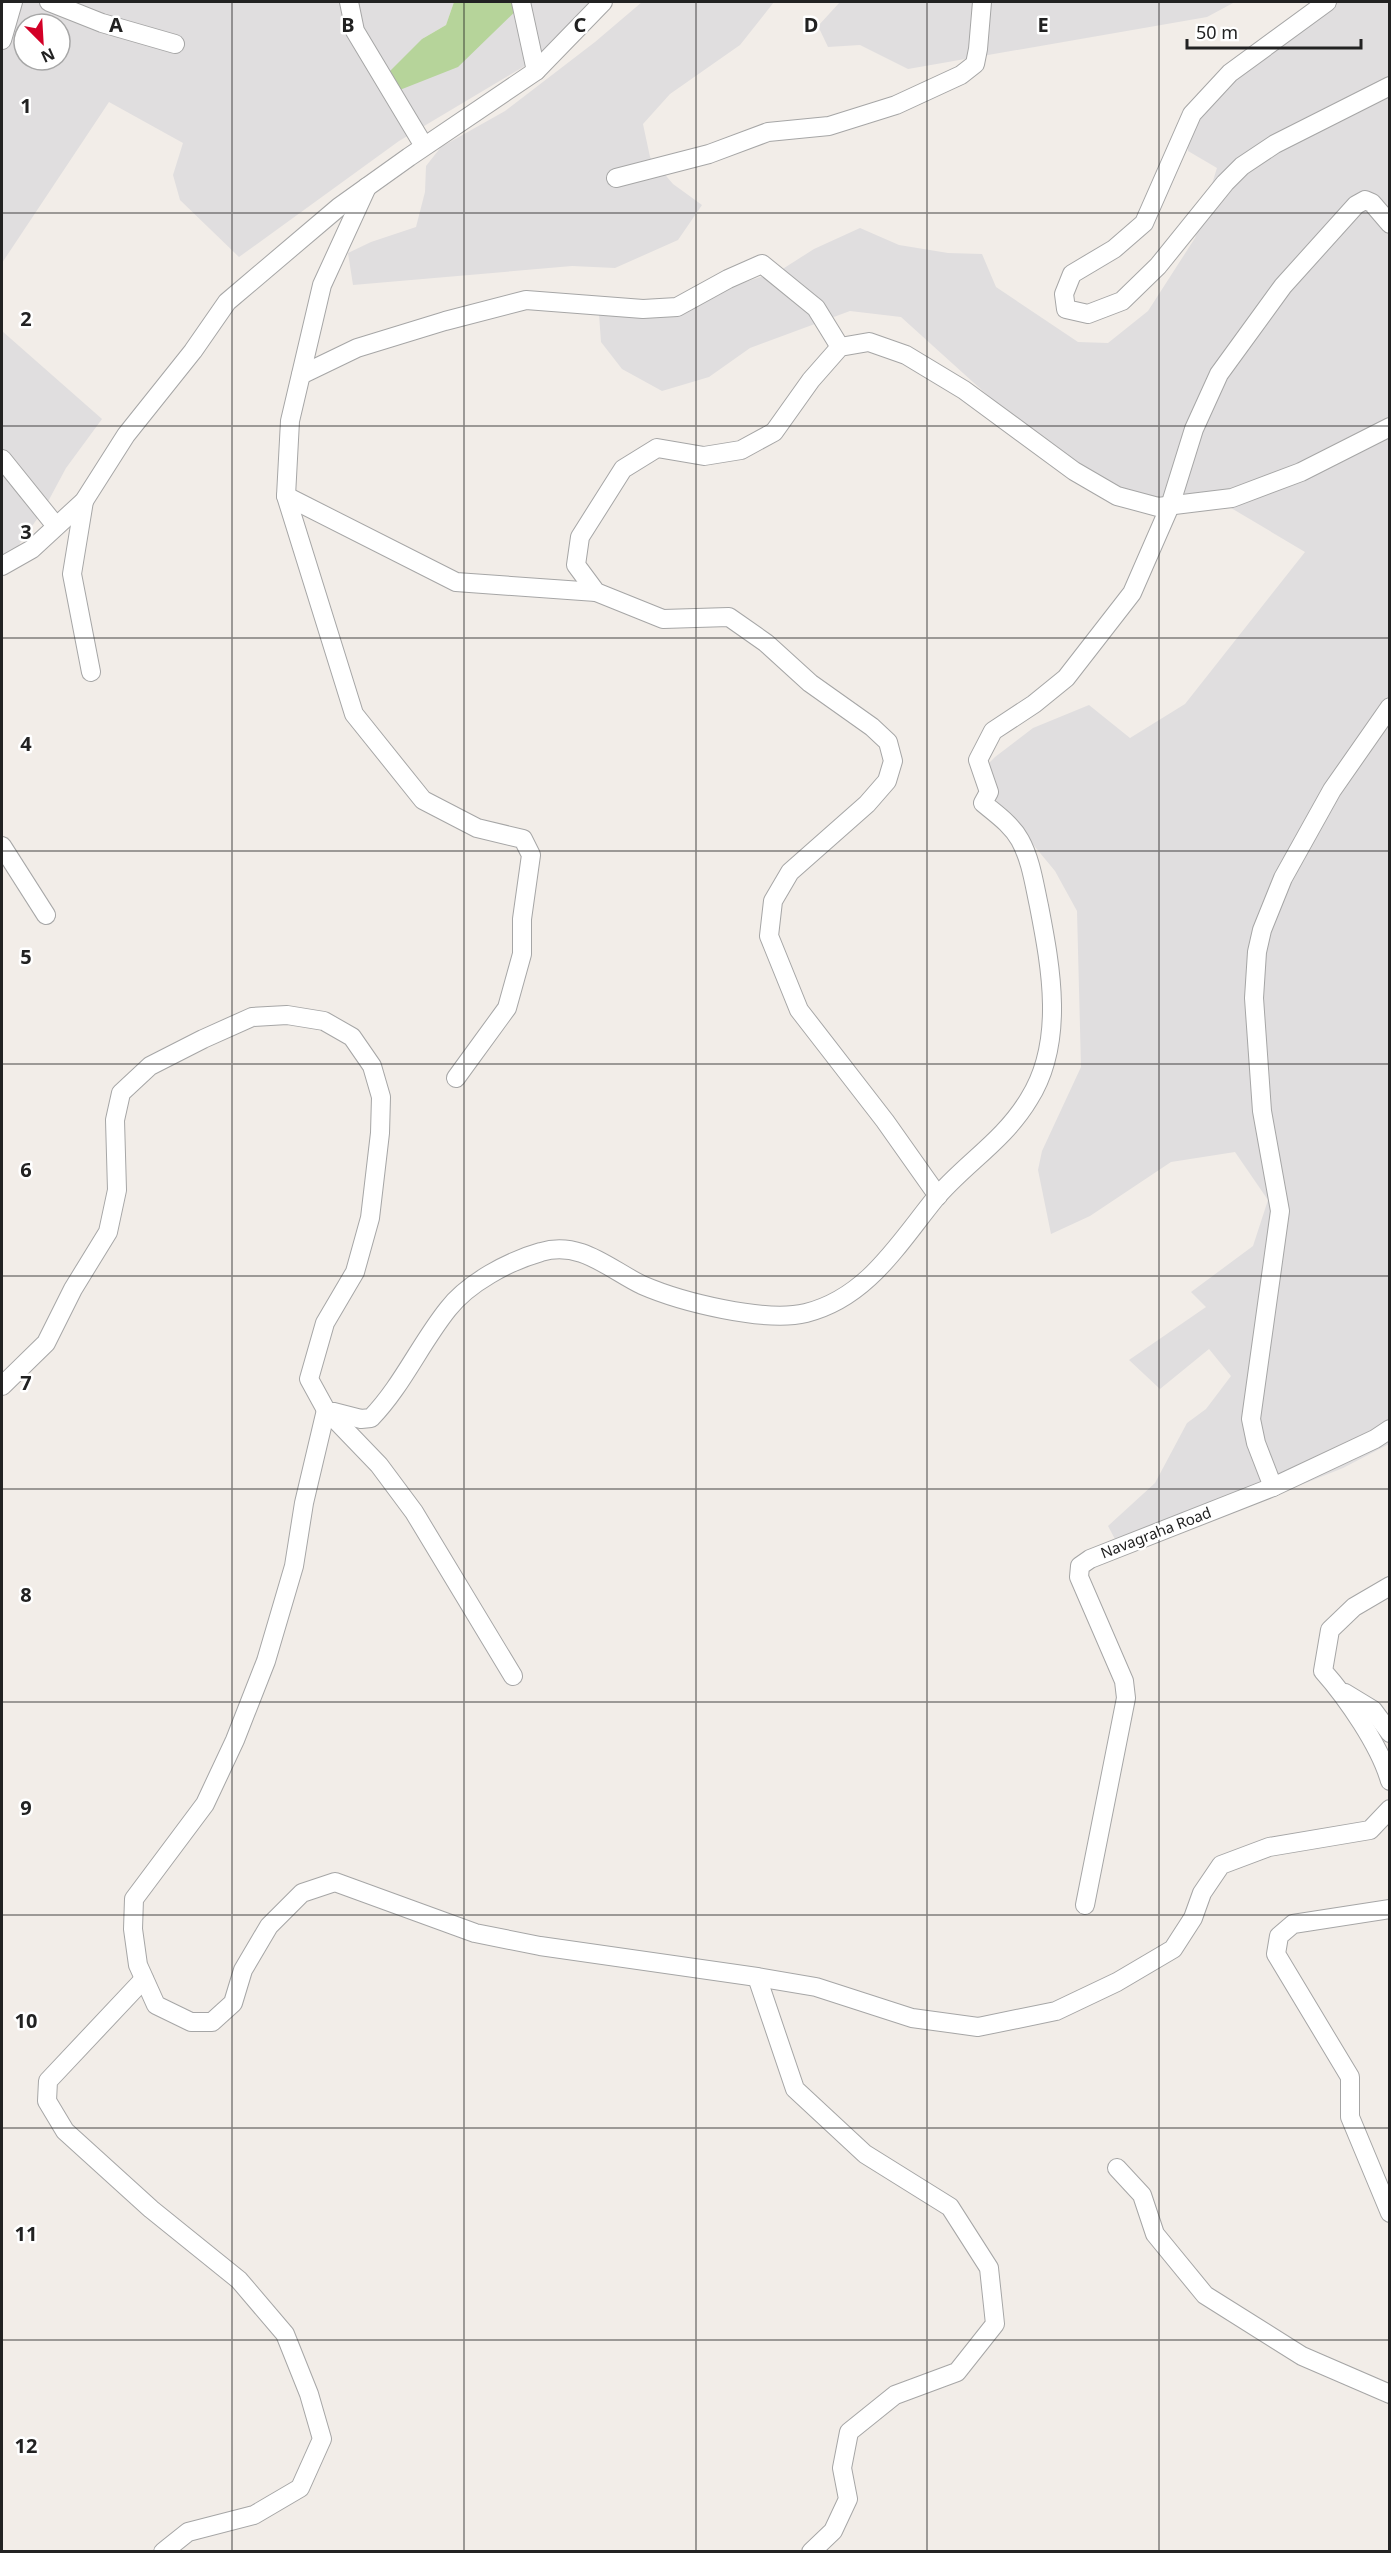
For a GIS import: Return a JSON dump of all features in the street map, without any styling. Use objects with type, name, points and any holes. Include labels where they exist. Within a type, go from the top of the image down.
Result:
[{"type":"street","points":[[2,40],[13,2]]},
{"type":"street","points":[[49,2],[102,23],[175,44]]},
{"type":"street","points":[[349,2],[355,31],[424,146]]},
{"type":"street","points":[[521,2],[536,71]]},
{"type":"street","points":[[2,566],[32,549],[84,501],[126,435],[193,351],[227,302],[339,207],[424,146],[536,71],[603,2]]},
{"type":"street","points":[[616,178],[709,154],[768,132],[829,126],[896,105],[962,75],[975,64],[982,2]]},
{"type":"street","points":[[1327,2],[1230,73],[1192,114],[1144,223],[1114,249],[1072,274],[1064,294],[1066,309],[1089,314],[1122,301],[1158,266],[1225,183],[1242,166],[1275,144],[1389,86]]},
{"type":"street","points":[[367,187],[322,285],[290,421],[286,496],[354,714],[423,800],[477,828],[523,839],[531,855],[522,919],[522,954],[507,1008],[456,1078]]},
{"type":"street","points":[[326,1410],[361,1419],[371,1418],[387,1402],[449,1307],[474,1284],[541,1251],[563,1248],[582,1251],[644,1285],[712,1306],[775,1317],[803,1314],[828,1307],[847,1298],[863,1286],[938,1196],[1013,1123],[1031,1096],[1042,1071],[1051,1035],[1052,1001],[1048,956],[1029,859],[1011,826],[983,803],[989,792],[978,760],[993,731],[1034,704],[1066,678],[1132,593],[1170,506],[1194,429],[1219,374],[1283,286],[1356,205],[1365,200],[1371,203],[1389,224]]},
{"type":"street","points":[[301,375],[357,348],[526,300],[643,309],[677,307],[728,279],[762,264],[816,308],[840,347]]},
{"type":"street","points":[[596,592],[576,566],[580,537],[623,469],[657,448],[704,456],[741,450],[774,432],[811,380],[840,347],[869,342],[906,355],[964,390],[1074,471],[1118,496],[1158,507],[1232,498],[1301,472],[1389,427]]},
{"type":"street","points":[[2,459],[57,526]]},
{"type":"street","points":[[286,496],[456,582],[596,592],[663,619],[729,617],[766,643],[810,683],[872,727],[888,742],[893,761],[887,781],[867,804],[790,872],[773,901],[770,936],[800,1010],[885,1121],[938,1196]]},
{"type":"street","points":[[84,501],[72,574],[91,672]]},
{"type":"street","points":[[1273,1487],[1256,1443],[1251,1419],[1280,1211],[1262,1111],[1254,999],[1257,952],[1262,930],[1283,878],[1332,790],[1389,707]]},
{"type":"street","points":[[2,846],[46,915]]},
{"type":"street","points":[[2,1386],[46,1343],[73,1289],[108,1232],[117,1190],[115,1120],[121,1093],[150,1066],[252,1017],[287,1015],[324,1021],[352,1037],[372,1066],[381,1097],[381,1133],[370,1218],[355,1272],[325,1323],[309,1379],[326,1410],[379,1465],[407,1503],[453,1574],[513,1676]]},
{"type":"street","points":[[326,1410],[304,1503],[294,1566],[266,1661],[235,1740],[205,1804],[134,1899],[133,1929],[138,1965],[156,2005],[191,2022],[212,2022],[233,2003],[243,1970],[269,1926],[302,1893],[335,1882],[475,1933],[540,1946],[757,1977],[816,1988],[912,2018],[978,2026],[1056,2011],[1117,1982],[1173,1949],[1193,1918],[1202,1893],[1221,1865],[1269,1846],[1370,1830],[1389,1809]]},
{"type":"street","name":"Navagraha Road","points":[[1085,1905],[1126,1698],[1124,1681],[1079,1576],[1080,1566],[1090,1559],[1273,1487],[1375,1439],[1389,1429]]},
{"type":"street","points":[[1389,1586],[1354,1607],[1330,1630],[1323,1671],[1341,1691],[1360,1721],[1389,1780]]},
{"type":"street","points":[[1341,1691],[1372,1710],[1389,1733]]},
{"type":"street","points":[[1389,1909],[1293,1924],[1279,1936],[1276,1954],[1350,2077],[1350,2117],[1389,2212]]},
{"type":"street","points":[[757,1977],[795,2089],[865,2154],[950,2207],[989,2268],[995,2324],[957,2372],[896,2395],[849,2432],[842,2468],[848,2499],[833,2531],[811,2552]]},
{"type":"street","points":[[144,1979],[48,2081],[47,2101],[64,2131],[151,2209],[239,2280],[285,2334],[309,2394],[321,2439],[300,2488],[254,2515],[188,2532],[164,2552]]},
{"type":"street","points":[[1117,2168],[1142,2195],[1155,2234],[1205,2295],[1302,2356],[1389,2394]]},
{"type":"shaded area","points":[[2,2],[454,2],[446,25],[422,39],[525,2],[598,2],[528,64],[399,141],[239,257],[180,200],[173,175],[183,143],[109,102],[2,263]]},
{"type":"shaded area","points":[[642,2],[774,2],[740,45],[670,94],[643,124],[650,157],[673,184],[702,205],[678,240],[615,268],[572,266],[353,285],[348,253],[371,242],[416,227],[425,192],[426,166],[441,147],[505,111],[595,42]]},
{"type":"shaded area","points":[[840,2],[1235,2],[1207,17],[908,69],[860,45],[828,47],[818,26]]},
{"type":"shaded area","points":[[1339,2],[1389,2],[1389,1444],[1343,1468],[1124,1556],[1108,1526],[1155,1483],[1187,1423],[1206,1409],[1231,1376],[1209,1349],[1160,1389],[1129,1360],[1206,1307],[1191,1292],[1253,1246],[1268,1200],[1235,1152],[1171,1162],[1090,1216],[1051,1234],[1038,1170],[1042,1151],[1081,1067],[1077,911],[1055,871],[976,776],[995,757],[1033,728],[1089,705],[1130,738],[1185,704],[1305,552],[1216,499],[1192,501],[1128,493],[1066,466],[901,317],[850,311],[750,348],[709,377],[662,391],[622,369],[601,342],[599,314],[698,298],[781,270],[814,249],[860,228],[899,245],[948,253],[982,254],[996,287],[1078,342],[1108,343],[1148,311],[1195,238],[1217,168],[1188,151],[1188,137],[1197,111],[1292,29]]},
{"type":"shaded area","points":[[2,331],[102,419],[66,468],[44,509],[16,549],[2,558]]},
{"type":"green space","points":[[454,2],[525,2],[458,67],[387,95],[390,71],[422,39],[446,25]]}]
